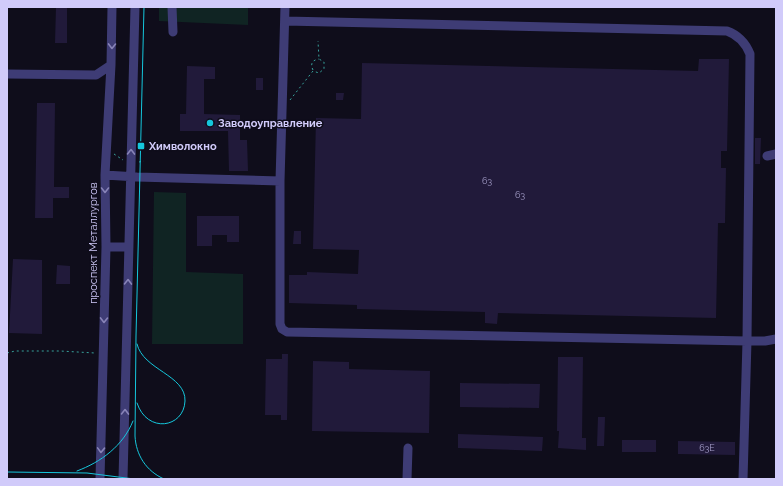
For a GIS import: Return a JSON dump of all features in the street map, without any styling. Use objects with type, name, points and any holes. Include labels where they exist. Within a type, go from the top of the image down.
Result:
[{"type":"street","name":"проспект Металлургов","points":[[100,479],[106,247],[105,175],[111,65],[112,7]]},
{"type":"street","points":[[123,479],[135,7]]},
{"type":"street","points":[[172,7],[173,32]]},
{"type":"street","points":[[285,7],[280,182],[280,324],[282,329],[286,332],[747,341],[765,341],[776,339]]},
{"type":"street","points":[[285,21],[727,31],[732,33],[747,47],[750,54],[747,341],[743,479]]},
{"type":"street","points":[[7,74],[96,75],[111,65]]},
{"type":"street","points":[[105,175],[280,182]]},
{"type":"street","points":[[106,247],[129,247]]},
{"type":"street","points":[[407,479],[408,448]]},
{"type":"path","points":[[318,41],[319,59]]},
{"type":"path","points":[[313,71],[311,67],[312,63],[319,59]]},
{"type":"path","points":[[313,71],[319,73],[324,69],[324,62],[319,59]]},
{"type":"path","points":[[282,110],[313,71]]},
{"type":"path","points":[[110,152],[126,162]]},
{"type":"path","points":[[136,162],[144,162]]},
{"type":"path","points":[[7,353],[60,351],[89,354],[103,353]]},
{"type":"green space","points":[[159,7],[248,7],[248,25],[159,21]]},
{"type":"green space","points":[[154,192],[186,193],[186,272],[243,274],[243,344],[152,344]]},
{"type":"building","points":[[56,7],[67,7],[67,43],[55,43]]},
{"type":"building","points":[[699,59],[729,59],[727,151],[721,151],[721,168],[726,168],[725,223],[718,223],[716,318],[498,313],[497,324],[485,323],[485,312],[357,309],[357,305],[289,303],[289,275],[307,275],[307,272],[358,274],[359,250],[313,249],[316,118],[361,119],[362,63],[698,71]]},
{"type":"building","points":[[187,66],[215,67],[215,79],[204,79],[204,114],[240,115],[240,140],[247,140],[248,171],[229,171],[228,131],[180,131],[180,114],[186,114]]},
{"type":"building","points":[[256,78],[263,78],[263,90],[256,90]]},
{"type":"building","points":[[336,93],[344,93],[343,100],[336,100]]},
{"type":"building","points":[[37,103],[55,103],[54,187],[69,187],[69,198],[53,198],[53,218],[35,218]]},
{"type":"building","points":[[755,138],[761,138],[760,164],[755,164]]},
{"type":"building","points":[[197,216],[239,216],[239,242],[227,242],[227,235],[212,235],[212,246],[197,246]]},
{"type":"building","points":[[294,231],[301,231],[301,244],[293,244]]},
{"type":"building","points":[[13,259],[42,260],[42,334],[9,333]]},
{"type":"building","points":[[57,265],[70,266],[70,284],[56,284]]},
{"type":"building","points":[[282,354],[288,354],[287,420],[281,420],[281,415],[265,415],[266,359],[282,359]]},
{"type":"building","points":[[558,357],[583,357],[582,438],[586,438],[586,450],[558,448]]},
{"type":"building","points":[[313,361],[349,362],[349,369],[430,371],[429,433],[312,431]]},
{"type":"building","points":[[460,383],[540,384],[539,408],[460,407]]},
{"type":"building","points":[[598,417],[605,417],[604,446],[597,446]]},
{"type":"building","points":[[458,434],[543,437],[542,451],[458,448]]},
{"type":"building","points":[[622,440],[656,440],[656,452],[622,452]]},
{"type":"building","points":[[678,441],[735,442],[735,455],[678,454]]},
{"type":"tram line","points":[[144,7],[135,436],[137,450],[143,462],[152,472],[164,479]]},
{"type":"tram line","points":[[137,344],[141,353],[147,360],[172,378],[179,385],[183,392],[185,401],[183,410],[178,417],[172,422],[164,424],[149,420],[142,413],[137,403]]},
{"type":"tram line","points":[[77,471],[103,458],[110,452],[129,430],[133,421]]},
{"type":"tram line","points":[[7,472],[87,473],[134,479]]},
{"type":"place","name":"Заводоуправление","points":[[210,123]]},
{"type":"place","name":"Химволокно","points":[[141,146]]}]
